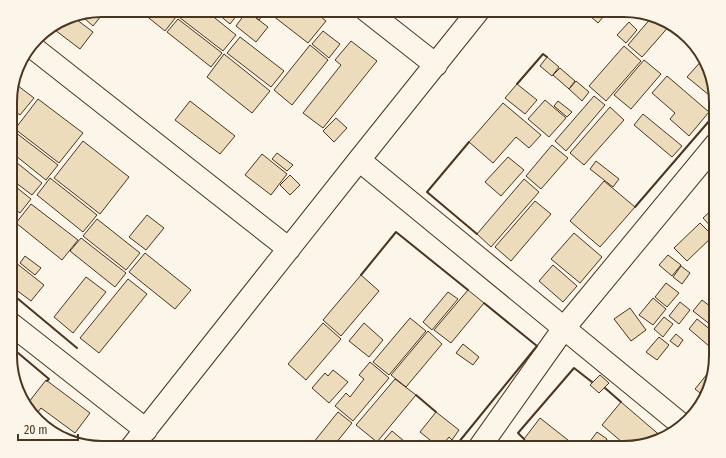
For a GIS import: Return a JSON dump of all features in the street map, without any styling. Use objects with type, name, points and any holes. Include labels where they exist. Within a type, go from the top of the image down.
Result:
[{"type":"street","points":[[375,17],[436,65]]},
{"type":"street","points":[[137,441],[359,160],[474,17]]},
{"type":"street","points":[[35,49],[289,249]]},
{"type":"street","points":[[490,441],[564,328],[709,152]]},
{"type":"street","points":[[359,160],[678,421]]},
{"type":"street","points":[[17,329],[146,430]]},
{"type":"building","points":[[100,17],[93,26],[85,19]]},
{"type":"building","points":[[148,17],[176,17],[165,31]]},
{"type":"building","points":[[179,17],[214,17],[236,35],[223,51]]},
{"type":"building","points":[[222,17],[236,17],[230,24]]},
{"type":"building","points":[[243,17],[255,17],[268,27],[256,42],[236,26]]},
{"type":"building","points":[[274,17],[321,17],[326,21],[308,43]]},
{"type":"building","points":[[591,17],[603,17],[598,23]]},
{"type":"building","points":[[178,19],[222,53],[211,67],[167,32]]},
{"type":"building","points":[[78,21],[93,32],[80,49],[56,31],[69,23]]},
{"type":"building","points":[[649,21],[657,23],[667,29],[642,57],[628,45]]},
{"type":"building","points":[[629,22],[637,30],[626,43],[617,35]]},
{"type":"building","points":[[323,31],[340,44],[329,58],[312,44]]},
{"type":"building","points":[[240,37],[284,71],[271,87],[227,53]]},
{"type":"building","points":[[351,41],[377,61],[323,128],[303,113],[341,65],[335,60]]},
{"type":"building","points":[[310,45],[328,60],[292,105],[274,90]]},
{"type":"building","points":[[624,46],[641,61],[606,101],[589,86]]},
{"type":"building","points":[[224,54],[270,91],[252,113],[207,77]]},
{"type":"building","points":[[547,57],[559,67],[552,76],[540,66]]},
{"type":"building","points":[[644,60],[661,74],[631,109],[614,95]]},
{"type":"building","points":[[700,63],[703,69],[709,95],[687,77]]},
{"type":"building","points":[[560,68],[575,81],[569,89],[553,75]]},
{"type":"building","points":[[667,76],[709,112],[689,136],[670,119],[675,113],[652,93]]},
{"type":"building","points":[[576,81],[589,92],[582,101],[569,89]]},
{"type":"building","points":[[517,84],[537,100],[525,114],[505,98]]},
{"type":"building","points":[[19,86],[34,98],[20,115],[17,113]]},
{"type":"building","points":[[594,96],[605,105],[566,151],[555,141]]},
{"type":"building","points":[[38,99],[83,133],[59,163],[17,131],[17,126]]},
{"type":"building","points":[[545,100],[566,118],[549,137],[528,119]]},
{"type":"building","points":[[190,101],[235,136],[220,154],[175,120]]},
{"type":"building","points":[[558,101],[572,112],[567,117],[554,106]]},
{"type":"building","points":[[503,103],[541,135],[529,148],[516,137],[493,163],[469,142]]},
{"type":"building","points":[[610,107],[624,120],[584,165],[570,153]]},
{"type":"building","points":[[643,114],[682,146],[672,157],[634,125]]},
{"type":"building","points":[[336,118],[347,128],[334,142],[323,131]]},
{"type":"building","points":[[17,134],[58,165],[46,180],[17,157]]},
{"type":"building","points":[[83,141],[129,177],[100,214],[54,178]]},
{"type":"building","points":[[552,145],[568,158],[541,189],[526,176]]},
{"type":"building","points":[[277,153],[293,165],[287,171],[272,159]]},
{"type":"building","points":[[262,154],[287,174],[271,195],[245,175]]},
{"type":"building","points":[[508,157],[524,170],[501,196],[485,182]]},
{"type":"building","points":[[596,161],[619,179],[613,187],[590,169]]},
{"type":"building","points":[[17,163],[42,183],[32,195],[17,184]]},
{"type":"building","points":[[290,175],[300,185],[290,195],[280,185]]},
{"type":"building","points":[[50,178],[97,215],[83,232],[37,195]]},
{"type":"building","points":[[524,179],[539,192],[491,247],[477,234]]},
{"type":"building","points":[[604,181],[635,207],[600,247],[570,221]]},
{"type":"building","points":[[17,188],[31,199],[20,213],[17,211]]},
{"type":"building","points":[[535,201],[551,214],[511,261],[495,247]]},
{"type":"building","points":[[31,204],[78,240],[62,260],[17,224]]},
{"type":"building","points":[[709,212],[709,224],[703,218]]},
{"type":"building","points":[[147,215],[164,228],[146,250],[129,237]]},
{"type":"building","points":[[97,219],[140,253],[126,270],[83,236]]},
{"type":"building","points":[[700,223],[709,232],[709,240],[687,261],[674,248]]},
{"type":"building","points":[[574,233],[602,257],[580,283],[551,259]]},
{"type":"building","points":[[81,238],[126,273],[115,287],[70,251]]},
{"type":"building","points":[[145,253],[191,290],[175,309],[129,272]]},
{"type":"building","points":[[668,255],[681,265],[672,276],[659,265]]},
{"type":"building","points":[[25,256],[41,268],[35,275],[20,263]]},
{"type":"building","points":[[17,264],[44,285],[31,301],[17,290]]},
{"type":"building","points":[[553,265],[577,286],[563,302],[539,281]]},
{"type":"building","points":[[681,266],[690,273],[682,284],[673,277]]},
{"type":"building","points":[[361,275],[379,291],[341,336],[323,320]]},
{"type":"building","points":[[86,277],[106,292],[73,333],[54,317]]},
{"type":"building","points":[[128,279],[147,294],[99,353],[80,338]]},
{"type":"building","points":[[666,283],[679,293],[667,307],[655,297]]},
{"type":"building","points":[[468,290],[484,303],[451,343],[434,330]]},
{"type":"building","points":[[448,292],[458,299],[432,330],[423,322]]},
{"type":"building","points":[[653,298],[666,309],[653,325],[639,315]]},
{"type":"building","points":[[702,300],[709,306],[709,324],[693,311]]},
{"type":"building","points":[[680,302],[690,310],[679,324],[669,316]]},
{"type":"building","points":[[630,308],[646,330],[631,341],[614,319]]},
{"type":"building","points":[[664,317],[673,324],[663,337],[654,329]]},
{"type":"building","points":[[410,318],[426,331],[389,375],[373,362]]},
{"type":"building","points":[[697,319],[709,328],[709,346],[689,329]]},
{"type":"building","points":[[323,323],[341,339],[306,380],[288,364]]},
{"type":"building","points":[[364,323],[383,340],[369,357],[349,341]]},
{"type":"building","points":[[428,331],[442,344],[406,387],[391,375]]},
{"type":"building","points":[[676,334],[683,340],[678,347],[670,341]]},
{"type":"building","points":[[659,337],[669,345],[657,360],[646,352]]},
{"type":"building","points":[[463,344],[479,357],[473,365],[456,353]]},
{"type":"building","points":[[370,362],[389,378],[353,421],[335,406],[346,393],[350,397],[364,379],[359,375]]},
{"type":"building","points":[[333,370],[348,382],[329,403],[312,388],[325,373],[328,376]]},
{"type":"building","points":[[600,375],[609,383],[599,393],[590,385]]},
{"type":"building","points":[[706,375],[700,393],[695,389]]},
{"type":"building","points":[[395,379],[416,395],[378,441],[376,441],[356,425]]},
{"type":"building","points":[[46,380],[90,413],[75,433],[41,408],[38,412],[30,401]]},
{"type":"building","points":[[621,402],[659,434],[630,441],[621,441],[602,425]]},
{"type":"building","points":[[338,412],[352,423],[338,441],[315,441]]},
{"type":"building","points":[[436,412],[459,430],[452,440],[449,437],[446,441],[431,441],[420,432]]},
{"type":"building","points":[[540,418],[569,441],[526,441],[524,439]]},
{"type":"building","points":[[392,431],[404,441],[383,441]]},
{"type":"building","points":[[597,432],[607,439],[606,441],[590,441]]},
{"type":"wall","points":[[517,84],[543,54],[547,57]]},
{"type":"wall","points":[[635,207],[709,121]]},
{"type":"wall","points":[[469,142],[427,192],[477,234]]},
{"type":"wall","points":[[361,275],[396,232],[468,290]]},
{"type":"wall","points":[[17,298],[77,348]]},
{"type":"wall","points":[[460,441],[537,346],[484,303]]},
{"type":"wall","points":[[17,352],[49,379],[47,381]]},
{"type":"wall","points":[[524,439],[518,433],[574,368],[592,382]]},
{"type":"wall","points":[[605,388],[621,402]]},
{"type":"wall","points":[[416,395],[436,412]]}]
